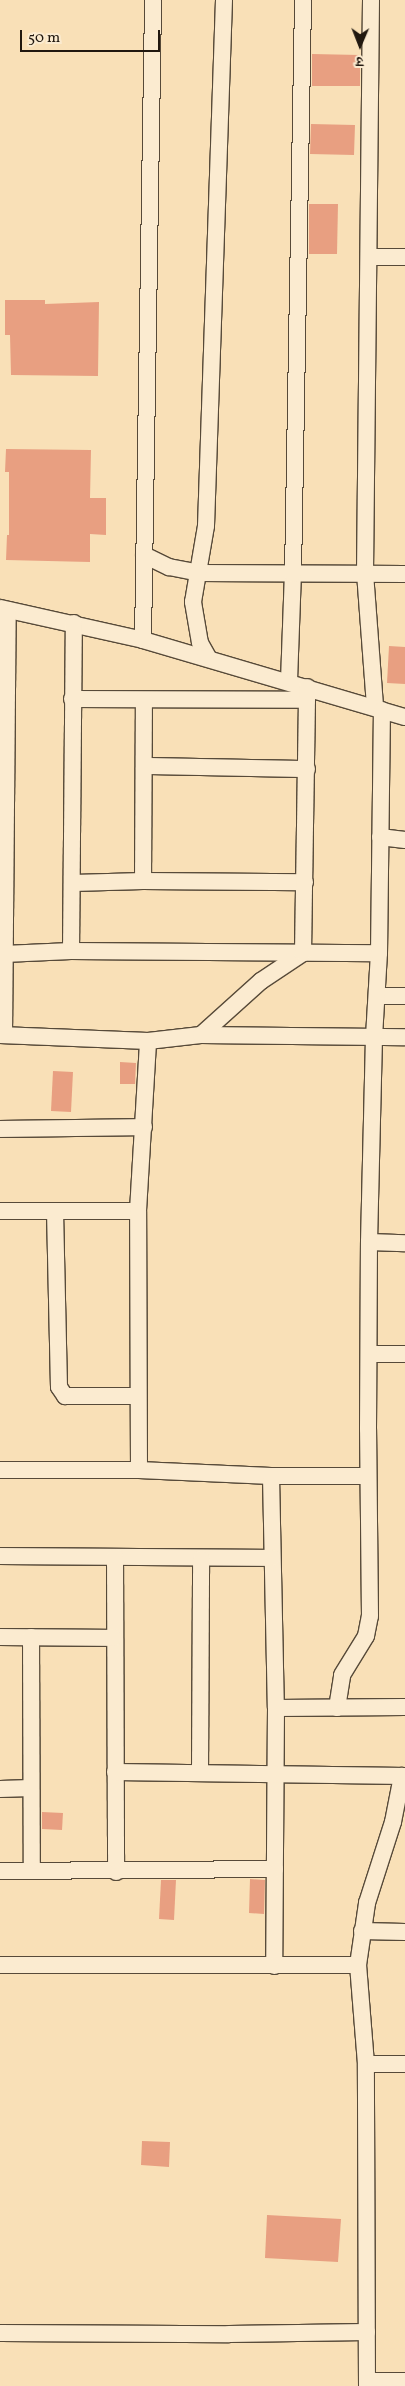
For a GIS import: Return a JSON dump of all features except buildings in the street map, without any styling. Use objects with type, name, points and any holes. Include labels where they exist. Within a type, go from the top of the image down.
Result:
[{"type":"street","points":[[143,640],[153,0]]},
{"type":"street","points":[[209,659],[200,643],[193,602],[206,526],[224,0]]},
{"type":"street","points":[[289,682],[293,574],[303,0]]},
{"type":"street","points":[[337,1708],[342,1675],[366,1636],[370,1616],[368,1476],[370,1242],[374,1037],[379,953],[380,837],[378,709],[365,573],[372,0]]},
{"type":"street","points":[[369,257],[405,257]]},
{"type":"street","points":[[144,555],[169,567],[199,573],[405,574]]},
{"type":"street","points":[[307,694],[289,682],[143,640],[74,623],[4,609],[4,954],[2,1035],[148,1041],[201,1036],[405,1037]]},
{"type":"street","points":[[72,951],[72,699],[74,623]]},
{"type":"street","points":[[303,953],[307,694]]},
{"type":"street","points":[[72,699],[144,700],[307,694],[378,709],[405,717]]},
{"type":"street","points":[[143,881],[144,700]]},
{"type":"street","points":[[144,766],[307,769]]},
{"type":"street","points":[[380,837],[405,840]]},
{"type":"street","points":[[73,883],[143,881],[305,882]]},
{"type":"street","points":[[4,954],[72,951],[379,953]]},
{"type":"street","points":[[201,1036],[261,981],[303,953]]},
{"type":"street","points":[[377,996],[405,996]]},
{"type":"street","points":[[139,1470],[137,1396],[138,1211],[148,1041]]},
{"type":"street","points":[[0,1129],[144,1127]]},
{"type":"street","points":[[55,1210],[59,1387],[65,1396],[72,1397],[137,1396]]},
{"type":"street","points":[[0,1211],[138,1211]]},
{"type":"street","points":[[370,1242],[405,1243]]},
{"type":"street","points":[[370,1354],[405,1354]]},
{"type":"street","points":[[0,1470],[139,1470],[271,1476],[368,1476]]},
{"type":"street","points":[[271,1476],[276,1708],[274,1966]]},
{"type":"street","points":[[0,1556],[201,1559],[272,1558]]},
{"type":"street","points":[[115,1557],[116,1872]]},
{"type":"street","points":[[200,1771],[201,1559]]},
{"type":"street","points":[[0,1637],[114,1638]]},
{"type":"street","points":[[31,1637],[32,1871]]},
{"type":"street","points":[[276,1708],[405,1707]]},
{"type":"street","points":[[115,1772],[200,1771],[403,1776],[393,1822],[367,1903],[358,1965],[366,2064],[367,2384],[405,2381]]},
{"type":"street","points":[[0,1789],[31,1788]]},
{"type":"street","points":[[0,1871],[116,1872],[275,1869]]},
{"type":"street","points":[[362,1931],[405,1932]]},
{"type":"street","points":[[0,1966],[358,1965]]},
{"type":"street","points":[[366,2064],[405,2064]]},
{"type":"street","points":[[0,2334],[367,2332]]}]
